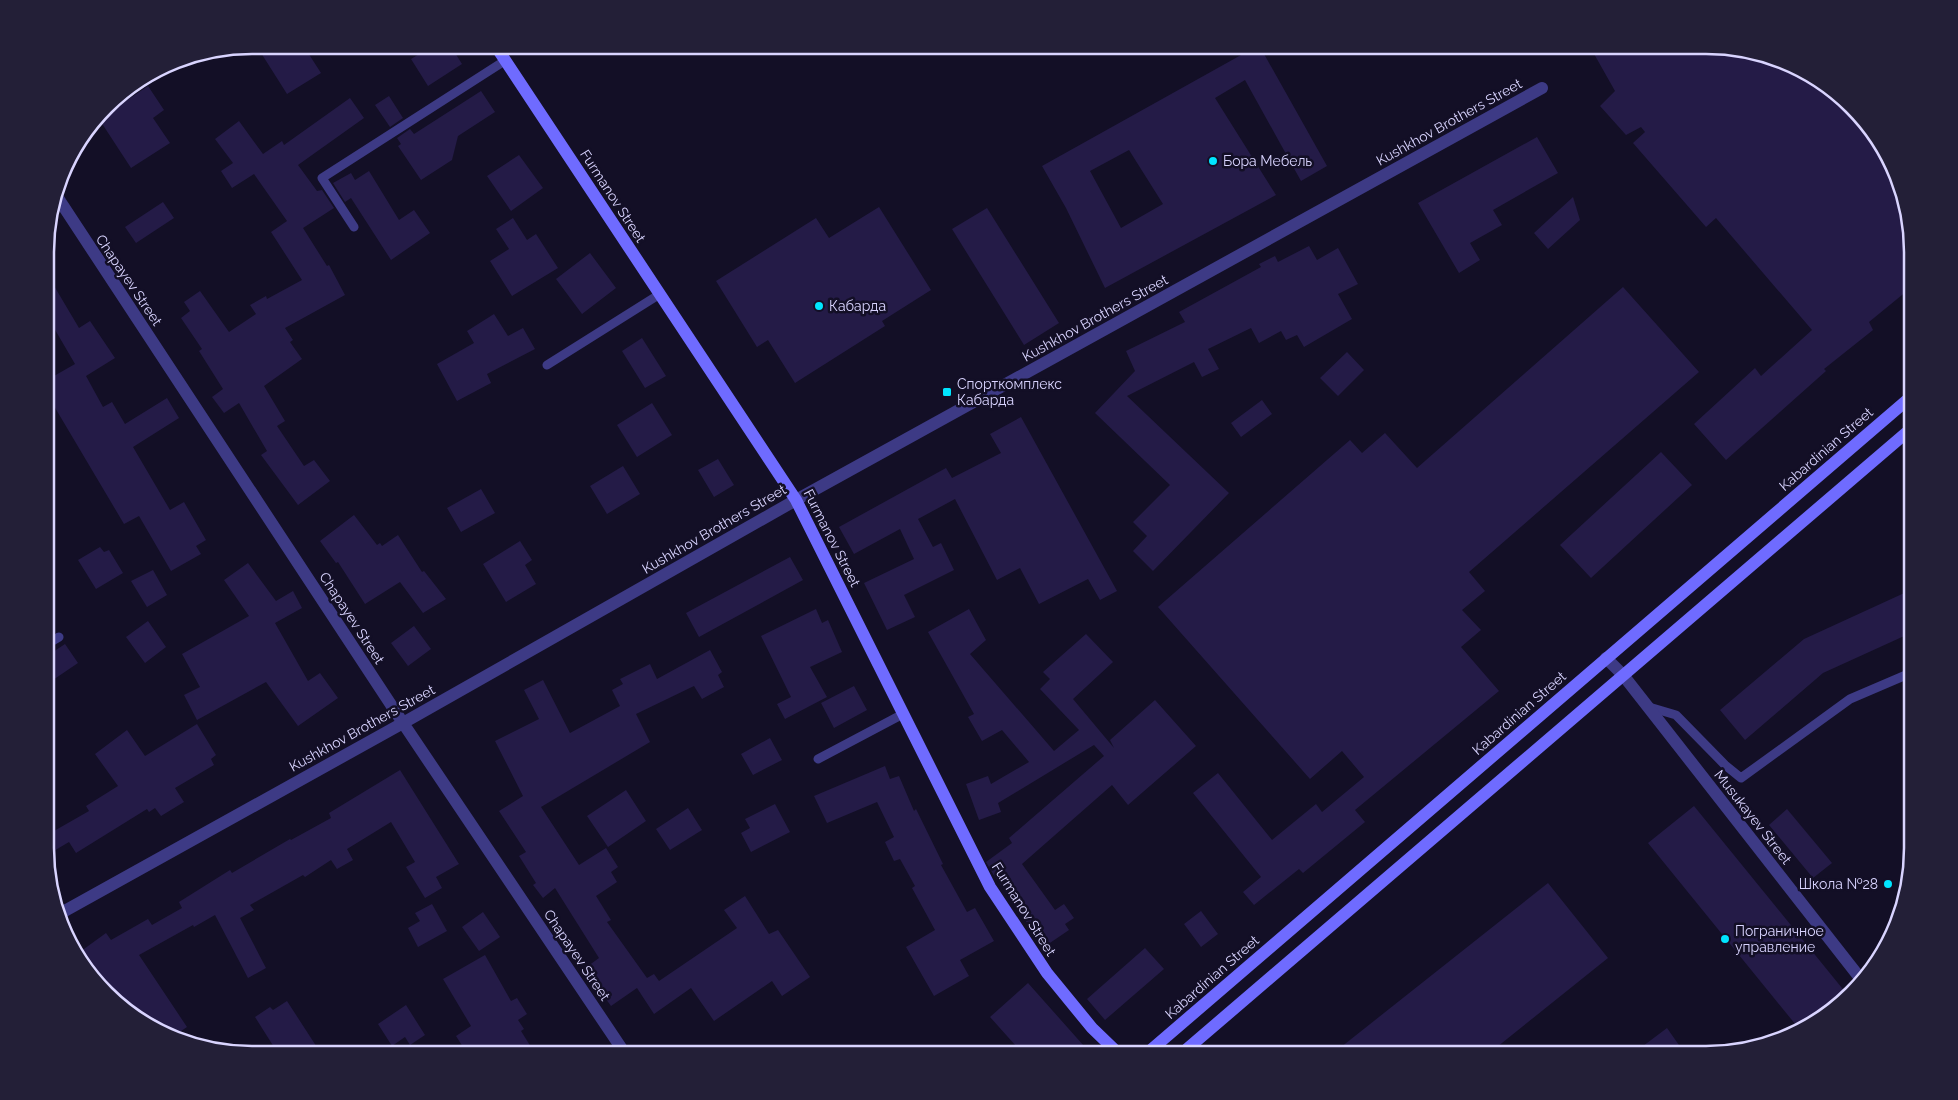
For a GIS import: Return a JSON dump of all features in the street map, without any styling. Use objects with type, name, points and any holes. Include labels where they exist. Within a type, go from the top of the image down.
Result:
[{"type":"main road","name":"Furmanov Street","points":[[502,54],[796,500],[990,887],[1047,973],[1092,1028],[1111,1046]]},
{"type":"main road","name":"Kabardinian Street","points":[[1155,1046],[1904,402]]},
{"type":"main road","points":[[1195,1046],[1904,434]]},
{"type":"street","name":"Kushkhov Brothers Street","points":[[64,911],[403,723],[796,500],[1542,88]]},
{"type":"street","name":"Chapayev Street","points":[[61,203],[403,723],[620,1046]]},
{"type":"street","name":"Musukayev Street","points":[[1606,658],[1623,675],[1858,975]]},
{"type":"lane","points":[[354,227],[322,178],[506,60]]},
{"type":"lane","points":[[547,365],[660,294]]},
{"type":"lane","points":[[54,640],[59,637]]},
{"type":"lane","points":[[1647,706],[1676,716],[1725,765],[1741,778],[1850,699],[1904,675]]},
{"type":"lane","points":[[818,759],[903,714]]},
{"type":"building","points":[[262,54],[309,54],[321,73],[287,94]]},
{"type":"building","points":[[419,54],[456,54],[462,64],[428,86],[411,59]]},
{"type":"building","points":[[1243,54],[1264,54],[1327,166],[1301,181],[1245,80],[1215,98],[1276,195],[1105,288],[1066,208],[1042,166]],"holes":[[[1129,150],[1163,204],[1121,228],[1090,171]]]},
{"type":"building","points":[[1594,54],[1719,54],[1732,55],[1770,64],[1794,74],[1816,87],[1837,103],[1855,121],[1878,153],[1894,188],[1903,226],[1904,293],[1869,322],[1873,330],[1824,369],[1826,371],[1726,460],[1694,424],[1755,368],[1761,376],[1812,330],[1716,218],[1706,227],[1633,143],[1645,132],[1641,127],[1626,135],[1600,106],[1615,91]]},
{"type":"building","points":[[148,86],[164,110],[153,118],[170,143],[131,168],[102,123],[117,107]]},
{"type":"building","points":[[481,91],[495,112],[458,136],[452,160],[421,180],[398,146],[401,144],[397,138],[410,129],[414,134]]},
{"type":"building","points":[[389,96],[403,118],[390,127],[375,105]]},
{"type":"building","points":[[350,98],[364,118],[298,165],[317,191],[322,190],[334,208],[303,228],[327,266],[329,265],[345,295],[285,328],[293,340],[290,342],[302,359],[264,386],[285,421],[277,426],[304,466],[314,460],[330,481],[298,505],[261,455],[267,451],[239,403],[224,413],[212,397],[223,389],[199,351],[202,349],[181,318],[190,311],[184,302],[200,291],[229,332],[256,314],[250,305],[266,296],[267,299],[302,280],[271,232],[287,221],[254,174],[232,188],[221,171],[233,163],[215,139],[239,121],[263,154],[282,141],[284,145]]},
{"type":"building","points":[[1537,137],[1558,173],[1493,210],[1502,225],[1470,243],[1480,260],[1459,273],[1418,203]]},
{"type":"building","points":[[519,155],[543,188],[511,211],[487,176]]},
{"type":"building","points":[[369,171],[399,220],[414,210],[430,233],[391,260],[351,198],[345,202],[333,183],[351,173],[355,180]]},
{"type":"building","points":[[1573,197],[1580,220],[1548,249],[1534,233]]},
{"type":"building","points":[[163,202],[174,218],[136,243],[125,227]]},
{"type":"building","name":"Кабарда","points":[[879,207],[931,290],[882,321],[885,326],[795,383],[768,340],[757,347],[716,281],[816,218],[829,238]]},
{"type":"building","points":[[987,208],[1059,323],[1024,345],[952,229]]},
{"type":"building","points":[[513,218],[527,240],[536,234],[558,268],[512,296],[490,261],[509,249],[496,229]]},
{"type":"building","points":[[1309,246],[1317,260],[1338,248],[1358,284],[1338,294],[1352,319],[1304,347],[1297,335],[1286,340],[1281,331],[1259,343],[1251,328],[1208,349],[1219,369],[1202,377],[1194,362],[1127,396],[1229,493],[1153,571],[1133,551],[1147,536],[1133,522],[1170,485],[1095,413],[1135,371],[1126,351],[1185,322],[1179,312],[1261,267],[1259,264],[1275,256],[1278,262]]},
{"type":"building","points":[[590,253],[616,288],[582,314],[556,279]]},
{"type":"building","points":[[54,286],[79,328],[90,321],[115,358],[86,376],[103,407],[112,402],[125,424],[167,398],[179,418],[133,447],[170,510],[184,502],[206,540],[196,546],[201,554],[171,571],[139,516],[124,524],[54,406],[54,376],[75,364],[54,328]]},
{"type":"building","points":[[1623,287],[1699,372],[1469,572],[1485,591],[1462,610],[1481,630],[1461,647],[1499,691],[1355,810],[1365,822],[1303,873],[1299,869],[1254,905],[1243,892],[1261,877],[1193,793],[1218,773],[1272,840],[1316,804],[1322,812],[1364,777],[1342,751],[1310,779],[1158,607],[1350,440],[1362,453],[1385,433],[1417,468]]},
{"type":"building","points":[[494,314],[508,336],[523,328],[535,349],[487,374],[491,383],[457,401],[437,364],[474,343],[467,331]]},
{"type":"building","points":[[642,338],[666,376],[645,388],[622,351]]},
{"type":"building","points":[[1347,352],[1364,370],[1338,396],[1320,378]]},
{"type":"building","points":[[1262,400],[1272,414],[1241,437],[1231,423]]},
{"type":"building","points":[[652,403],[672,435],[637,457],[617,425]]},
{"type":"building","points":[[1021,417],[1117,591],[1100,600],[1088,579],[1039,604],[1020,568],[997,580],[955,499],[918,519],[933,547],[941,543],[954,570],[904,595],[915,617],[887,630],[864,583],[914,559],[900,529],[854,554],[839,527],[946,468],[952,478],[1001,453],[990,434]]},
{"type":"building","points":[[1661,452],[1692,485],[1591,578],[1560,545]]},
{"type":"building","points":[[718,459],[734,485],[714,497],[698,470]]},
{"type":"building","points":[[623,466],[640,494],[607,514],[590,486]]},
{"type":"building","points":[[481,489],[495,513],[461,532],[447,508]]},
{"type":"building","points":[[354,515],[377,545],[380,543],[382,546],[398,535],[422,572],[424,571],[446,599],[423,613],[400,582],[365,604],[338,562],[336,563],[320,541]]},
{"type":"building","points":[[520,541],[532,560],[525,565],[536,584],[506,602],[483,564]]},
{"type":"building","points":[[100,547],[104,552],[109,550],[123,573],[96,589],[78,560]]},
{"type":"building","points":[[790,557],[803,580],[699,637],[686,613]]},
{"type":"building","points":[[248,563],[276,601],[293,591],[302,608],[275,623],[308,681],[320,673],[338,698],[298,726],[266,682],[197,720],[184,695],[200,687],[182,654],[249,616],[224,580]]},
{"type":"building","points":[[153,570],[167,595],[147,607],[131,581]]},
{"type":"building","points":[[1904,593],[1904,636],[1823,673],[1745,740],[1720,710],[1804,639]]},
{"type":"building","points":[[816,609],[822,623],[828,620],[842,652],[810,667],[827,697],[785,719],[777,704],[791,697],[761,636]]},
{"type":"building","points":[[969,609],[986,640],[970,654],[1054,751],[1079,730],[1040,689],[1050,679],[1043,672],[1086,634],[1113,662],[1073,699],[1114,748],[1110,740],[1155,700],[1196,746],[1128,805],[1112,785],[1022,864],[1055,910],[1064,904],[1074,918],[1065,924],[1069,930],[1044,947],[986,862],[1012,843],[1009,838],[1104,756],[1094,745],[998,803],[1001,812],[979,820],[966,784],[988,776],[991,784],[1029,762],[1002,730],[982,741],[968,717],[974,714],[928,632]]},
{"type":"building","points":[[148,621],[166,647],[145,663],[126,637]]},
{"type":"building","points":[[414,626],[431,649],[408,666],[391,643]]},
{"type":"building","points":[[65,644],[78,663],[54,679],[54,651]]},
{"type":"building","points":[[710,650],[722,672],[718,675],[724,687],[702,699],[694,686],[636,714],[650,742],[541,807],[579,865],[606,848],[618,867],[611,872],[617,882],[596,896],[611,920],[607,922],[647,978],[654,974],[659,981],[737,928],[724,910],[745,896],[769,934],[778,930],[810,977],[782,996],[772,981],[714,1021],[691,988],[654,1014],[637,988],[611,1006],[584,969],[599,958],[555,888],[543,898],[533,885],[536,883],[519,856],[526,852],[499,811],[523,796],[495,741],[539,719],[524,690],[543,680],[570,733],[620,706],[612,690],[623,684],[620,679],[650,664],[657,679]]},
{"type":"building","points":[[854,686],[867,710],[834,728],[821,703]]},
{"type":"building","points":[[197,724],[216,755],[211,759],[214,765],[175,788],[184,802],[161,816],[155,808],[149,812],[147,809],[76,853],[69,842],[54,851],[54,831],[89,811],[86,806],[118,786],[95,754],[127,730],[145,756]]},
{"type":"building","points":[[770,738],[782,760],[753,775],[741,754]]},
{"type":"building","points":[[885,766],[890,779],[899,776],[914,811],[916,809],[943,864],[941,865],[967,912],[975,908],[994,941],[960,960],[969,976],[934,996],[906,947],[935,930],[912,888],[915,886],[900,859],[894,861],[885,842],[894,837],[877,802],[827,823],[814,796]]},
{"type":"building","points":[[400,770],[459,864],[436,877],[442,888],[425,898],[406,867],[415,862],[391,822],[347,849],[353,860],[337,869],[331,860],[305,877],[303,875],[250,905],[254,910],[240,918],[266,968],[248,978],[215,915],[139,955],[187,1027],[179,1032],[153,1020],[121,997],[103,979],[82,950],[106,933],[111,940],[148,919],[152,925],[182,908],[179,902],[230,870],[232,873],[290,839],[331,818],[329,813]]},
{"type":"building","points":[[626,790],[646,821],[608,847],[587,816]]},
{"type":"building","points":[[775,804],[790,832],[751,852],[741,833],[750,828],[745,819]]},
{"type":"building","points":[[1694,806],[1844,990],[1816,1013],[1796,1025],[1648,843]]},
{"type":"building","points":[[688,808],[702,830],[670,850],[656,829]]},
{"type":"building","points":[[1787,809],[1832,863],[1813,878],[1769,825]]},
{"type":"building","points":[[1548,883],[1608,958],[1498,1046],[1342,1046]]},
{"type":"building","points":[[432,904],[447,931],[418,947],[408,928],[420,921],[415,913]]},
{"type":"building","points":[[1201,911],[1218,934],[1201,947],[1184,924]]},
{"type":"building","points":[[483,912],[500,937],[479,951],[462,927]]},
{"type":"building","points":[[1145,948],[1164,969],[1105,1020],[1087,999]]},
{"type":"building","points":[[485,955],[511,1001],[517,998],[527,1014],[518,1020],[524,1029],[521,1031],[530,1046],[462,1046],[456,1036],[471,1026],[443,979]]},
{"type":"building","points":[[1028,983],[1084,1046],[1016,1046],[990,1017]]},
{"type":"building","points":[[287,1001],[316,1046],[273,1046],[255,1017],[270,1007],[273,1010]]},
{"type":"building","points":[[406,1005],[425,1035],[410,1045],[405,1037],[392,1046],[378,1024]]},
{"type":"building","points":[[1667,1028],[1680,1046],[1643,1046]]},
{"type":"place","name":"Бора Мебель","points":[[1213,161]]},
{"type":"place","name":"Кабарда","points":[[819,306]]},
{"type":"place","name":"Спорткомплекс Кабарда","points":[[947,392]]},
{"type":"place","name":"Школа №28","points":[[1888,884]]},
{"type":"place","name":"Пограничное управление","points":[[1725,939]]}]
